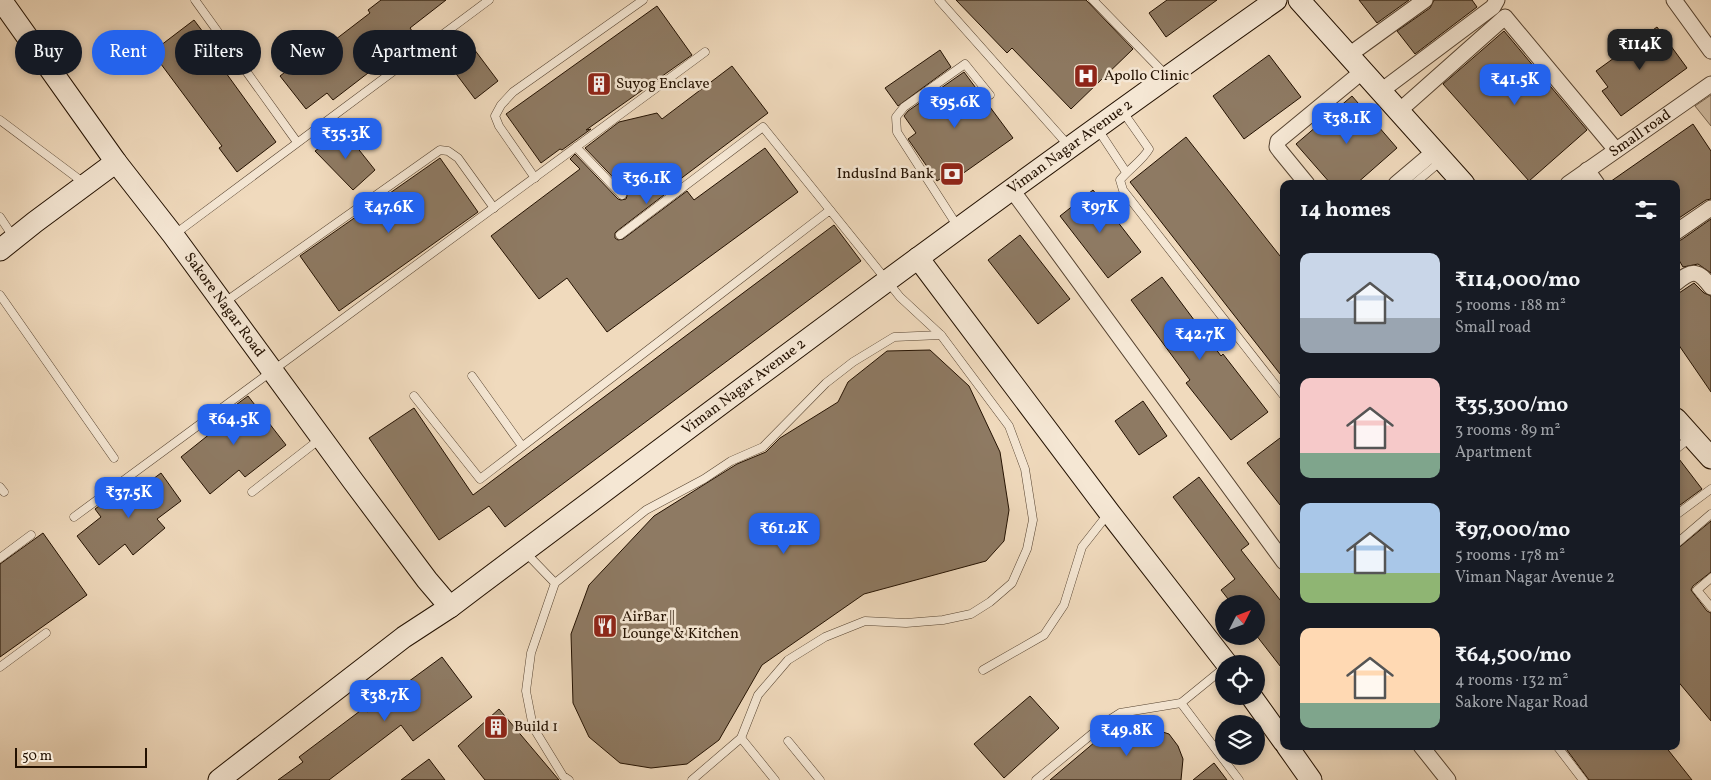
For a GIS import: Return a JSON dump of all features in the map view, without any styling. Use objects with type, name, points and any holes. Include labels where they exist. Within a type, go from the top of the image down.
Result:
[{"type":"street","name":"Sakore Nagar Road","points":[[1,0],[116,162],[173,235],[427,580],[450,607]]},
{"type":"street","name":"Viman Nagar Avenue 2","points":[[219,780],[404,636],[450,607],[1096,127],[1276,0]]},
{"type":"street","points":[[1299,0],[1461,180]]},
{"type":"street","points":[[1349,55],[1425,0]]},
{"type":"street","points":[[1381,91],[1493,7],[1497,0]]},
{"type":"street","points":[[1674,0],[1711,51]]},
{"type":"street","points":[[1398,110],[1505,17],[1616,150]]},
{"type":"street","points":[[1303,180],[1280,151],[1278,141],[1363,71]]},
{"type":"street","name":"Small road","points":[[1573,180],[1711,84]]},
{"type":"street","points":[[1402,180],[1439,155]]},
{"type":"street","points":[[7,244],[116,162]]},
{"type":"street","points":[[1587,170],[1594,180]]},
{"type":"street","points":[[1012,190],[1280,557]]},
{"type":"street","points":[[1680,229],[1711,208]]},
{"type":"street","points":[[918,258],[1109,512],[1220,655]]},
{"type":"street","points":[[1680,280],[1687,274],[1694,272],[1702,276],[1711,287]]},
{"type":"street","points":[[1680,431],[1684,443],[1711,458]]},
{"type":"street","points":[[1257,705],[1280,736]]},
{"type":"street","points":[[1290,750],[1311,780]]},
{"type":"street","points":[[1424,750],[1448,780]]},
{"type":"lane","points":[[195,0],[297,142]]},
{"type":"lane","points":[[173,235],[489,0]]},
{"type":"lane","points":[[535,178],[499,126],[495,116],[501,105],[513,92],[643,0]]},
{"type":"lane","points":[[939,0],[1069,147]]},
{"type":"lane","points":[[1092,0],[1167,76]]},
{"type":"lane","points":[[74,517],[706,52]]},
{"type":"lane","points":[[959,228],[897,132],[896,117],[904,106],[965,64],[990,95]]},
{"type":"lane","points":[[1121,110],[1149,149],[1146,156],[1126,172],[1120,180],[1123,190],[1280,391]]},
{"type":"lane","points":[[0,120],[85,184]]},
{"type":"lane","points":[[620,235],[763,127],[900,297],[941,335],[1009,426],[1025,469],[1033,520],[1027,549],[1012,583],[990,602],[971,614],[943,620],[906,622],[865,621],[826,638],[788,660],[758,695],[740,738],[692,780]]},
{"type":"lane","points":[[1096,127],[1126,172]]},
{"type":"lane","points":[[576,147],[622,195]]},
{"type":"lane","points":[[223,303],[440,150],[448,151],[458,158],[494,208]]},
{"type":"lane","points":[[1417,180],[1439,155]]},
{"type":"lane","points":[[414,396],[480,478],[830,210]]},
{"type":"lane","points":[[0,217],[7,244]]},
{"type":"lane","points":[[0,295],[114,458]]},
{"type":"lane","points":[[569,780],[564,776],[533,727],[526,691],[531,653],[555,583],[646,510],[704,480],[731,461],[763,446],[826,383],[853,362],[894,337],[941,335]]},
{"type":"lane","points":[[472,376],[522,446]]},
{"type":"lane","points":[[252,492],[322,438]]},
{"type":"lane","points":[[1680,512],[1711,489]]},
{"type":"lane","points":[[983,670],[1044,635],[1064,605],[1082,547],[1109,512]]},
{"type":"lane","points":[[1680,541],[1711,514]]},
{"type":"lane","points":[[0,558],[32,535]]},
{"type":"lane","points":[[524,551],[555,583]]},
{"type":"lane","points":[[1711,578],[1697,590],[1711,607]]},
{"type":"lane","points":[[0,667],[46,633]]},
{"type":"lane","points":[[1036,780],[1120,713],[1181,703],[1215,675]]},
{"type":"lane","points":[[1181,703],[1239,780]]},
{"type":"lane","points":[[740,738],[775,780]]},
{"type":"lane","points":[[788,741],[820,780]]},
{"type":"lane","points":[[1559,750],[1583,780]]},
{"type":"shaded area","points":[[1711,95],[1711,126],[1695,106]]},
{"type":"building","points":[[381,0],[446,0],[410,28],[411,30],[353,30],[353,75],[366,75],[333,100],[327,93],[306,109],[280,76],[343,75],[343,34],[370,13],[368,10]]},
{"type":"building","points":[[956,0],[1086,0],[1133,49],[1071,109],[1012,48],[1007,53]]},
{"type":"building","points":[[1167,0],[1217,0],[1166,37],[1149,13]]},
{"type":"building","points":[[1359,0],[1409,0],[1377,23]]},
{"type":"building","points":[[1434,0],[1472,0],[1477,7],[1415,54],[1397,31],[1430,8]]},
{"type":"building","name":"Suyog Enclave","points":[[657,6],[692,55],[586,130],[591,129],[562,150],[560,149],[541,163],[506,114]]},
{"type":"building","points":[[194,20],[202,30],[181,30]]},
{"type":"building","points":[[1657,27],[1687,68],[1621,116],[1602,91],[1608,87],[1596,71]]},
{"type":"building","points":[[1504,31],[1587,130],[1528,180],[1443,84]]},
{"type":"building","points":[[175,34],[175,75],[227,75],[276,142],[237,172],[219,148],[222,146],[165,69],[165,42]]},
{"type":"building","points":[[940,50],[951,67],[898,106],[885,88]]},
{"type":"building","points":[[476,52],[498,81],[475,99],[457,75],[476,75]]},
{"type":"building","points":[[1269,55],[1301,97],[1244,139],[1213,96]]},
{"type":"building","points":[[732,66],[768,113],[679,180],[681,182],[617,231],[615,238],[618,240],[623,239],[687,191],[694,200],[765,148],[798,192],[607,332],[567,278],[539,299],[491,236],[580,169],[570,159],[575,154],[618,199],[626,199],[626,191],[585,148],[619,122],[657,113],[662,119]]},
{"type":"building","points":[[964,72],[1013,138],[948,184],[943,177],[937,181],[908,139],[916,133],[904,116],[908,111]]},
{"type":"building","points":[[1352,96],[1397,148],[1361,180],[1328,180],[1296,144]]},
{"type":"building","points":[[1693,124],[1711,151],[1711,199],[1706,200],[1680,217],[1680,180],[1613,180]]},
{"type":"building","points":[[344,131],[375,170],[353,190],[315,151]]},
{"type":"building","points":[[1186,137],[1280,256],[1280,374],[1130,182]]},
{"type":"building","points":[[440,158],[478,212],[339,311],[300,256]]},
{"type":"building","points":[[1093,190],[1141,252],[1108,278],[1060,216]]},
{"type":"building","points":[[1711,219],[1711,273],[1698,264],[1683,267],[1680,262],[1681,240]]},
{"type":"building","points":[[834,225],[861,261],[505,527],[489,506],[439,540],[369,438],[414,408],[473,495]]},
{"type":"building","points":[[1020,235],[1070,299],[1038,324],[988,260]]},
{"type":"building","points":[[1162,277],[1221,356],[1223,354],[1268,412],[1231,440],[1186,383],[1190,380],[1131,300]]},
{"type":"building","points":[[1694,283],[1704,293],[1711,296],[1711,392],[1680,347],[1680,292]]},
{"type":"building","points":[[930,350],[969,386],[1000,452],[1009,510],[1004,541],[986,561],[864,594],[762,665],[719,740],[687,764],[651,768],[620,763],[589,737],[573,703],[571,634],[589,585],[654,516],[737,464],[766,452],[780,438],[838,402],[848,382],[887,351]]},
{"type":"building","points":[[248,396],[286,445],[245,477],[239,470],[210,494],[181,457],[211,433],[206,427]]},
{"type":"building","points":[[1143,401],[1167,436],[1139,455],[1115,421]]},
{"type":"building","points":[[1280,438],[1280,505],[1247,463]]},
{"type":"building","points":[[1680,460],[1702,489],[1680,505]]},
{"type":"building","points":[[161,473],[181,501],[157,519],[165,528],[133,555],[125,544],[99,565],[77,536],[101,517],[95,509],[130,483],[137,491]]},
{"type":"building","points":[[1199,477],[1249,544],[1241,550],[1280,600],[1280,666],[1264,645],[1265,595],[1225,595],[1221,590],[1235,579],[1173,497]]},
{"type":"building","points":[[1711,521],[1711,572],[1693,586],[1691,590],[1707,611],[1711,613],[1711,721],[1680,684],[1680,547]]},
{"type":"building","points":[[43,533],[87,595],[0,657],[0,564]]},
{"type":"building","points":[[442,657],[472,697],[413,741],[401,725],[329,780],[278,780],[303,762],[299,757],[364,708],[367,712]]},
{"type":"building","points":[[1030,696],[1059,728],[1004,778],[974,744]]},
{"type":"building","name":"Build 1","points":[[499,709],[559,780],[485,780],[458,746]]},
{"type":"building","points":[[1121,720],[1129,729],[1147,727],[1169,734],[1178,746],[1183,759],[1181,780],[1050,780]]},
{"type":"building","points":[[1567,750],[1668,750],[1692,780],[1589,780]]},
{"type":"building","points":[[429,759],[445,780],[401,780]]},
{"type":"building","points":[[1214,763],[1227,780],[1193,780]]},
{"type":"place","name":"Apollo Clinic","points":[[1086,76]]},
{"type":"place","name":"Suyog Enclave","points":[[599,84]]},
{"type":"place","name":"IndusInd Bank","points":[[952,174]]},
{"type":"place","name":"AirBar || Lounge & Kitchen","points":[[605,626]]},
{"type":"place","name":"Build 1","points":[[496,727]]}]
